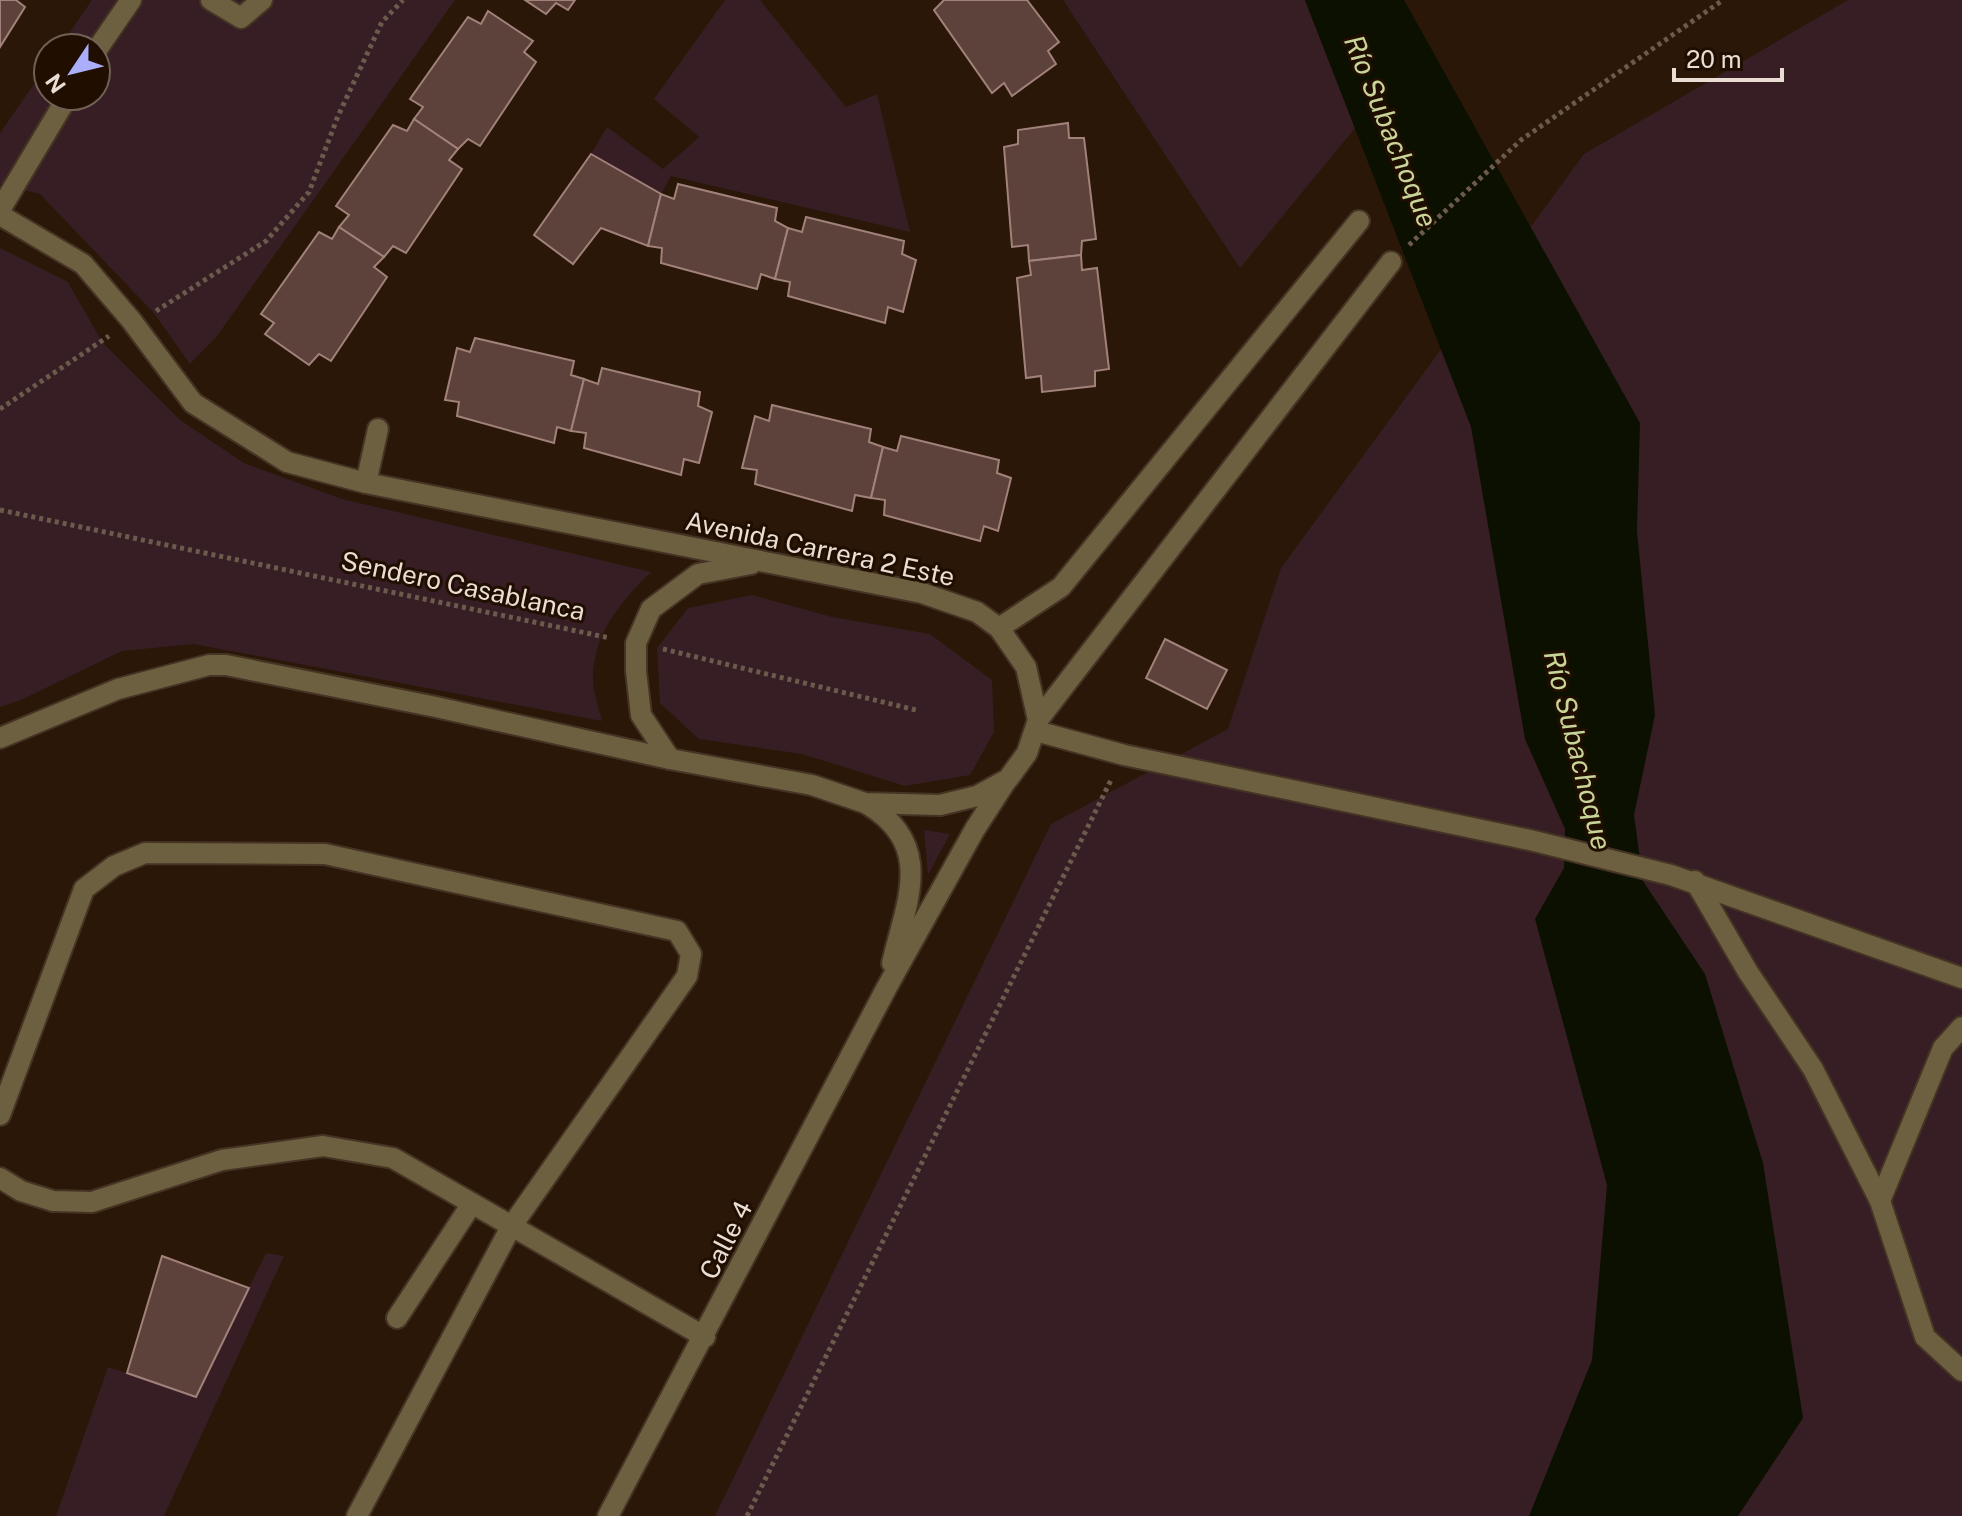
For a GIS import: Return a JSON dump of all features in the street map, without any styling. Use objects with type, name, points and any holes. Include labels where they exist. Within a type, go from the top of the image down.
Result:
[{"type":"street","points":[[109,32],[131,0]]},
{"type":"street","points":[[211,0],[241,18],[262,0]]},
{"type":"street","points":[[0,213],[59,112]]},
{"type":"street","name":"Avenida Carrera 2 Este","points":[[0,213],[83,264],[131,320],[193,403],[287,462],[366,483],[922,593],[977,612],[999,628],[1026,667],[1037,725]]},
{"type":"street","points":[[999,628],[1061,587],[1359,221]]},
{"type":"street","points":[[0,738],[118,689],[209,665],[226,665],[436,707],[670,759],[812,785],[865,803],[940,805],[977,796],[1008,779],[1027,753],[1037,725],[1391,262]]},
{"type":"street","points":[[366,483],[378,429]]},
{"type":"street","points":[[670,759],[641,715],[636,643],[651,609],[698,574],[763,561]]},
{"type":"street","points":[[1037,725],[1124,755],[1530,840],[1695,881],[1962,978]]},
{"type":"street","name":"Calle 4","points":[[608,1516],[887,987],[975,829],[1008,779]]},
{"type":"street","name":"Calle 4","points":[[865,803],[887,816],[903,834],[910,858],[911,881],[887,987]]},
{"type":"street","points":[[0,1115],[84,889],[114,866],[145,853],[325,854],[677,931],[691,954],[687,976],[511,1227],[357,1516]]},
{"type":"street","points":[[1695,881],[1748,972],[1813,1069],[1880,1201],[1925,1337],[1962,1371]]},
{"type":"street","points":[[1880,1201],[1943,1048],[1962,1027]]},
{"type":"street","points":[[0,1178],[21,1191],[53,1201],[92,1202],[222,1160],[323,1146],[393,1158],[705,1337]]},
{"type":"street","points":[[397,1318],[471,1205]]},
{"type":"path","points":[[0,409],[131,320],[153,312],[266,241],[309,192],[338,116],[382,22],[403,0]]},
{"type":"path","points":[[1391,262],[1521,140],[1723,0]]},
{"type":"path","name":"Sendero Casablanca","points":[[0,510],[636,643],[916,710]]},
{"type":"path","points":[[747,1516],[1124,755]]},
{"type":"shaded area","points":[[92,0],[455,0],[217,336],[190,364],[153,312],[40,194],[0,184],[0,133],[32,87],[32,112],[112,112],[112,32],[70,32]]},
{"type":"shaded area","points":[[725,0],[760,0],[846,107],[877,94],[910,232],[671,176],[661,194],[591,154],[607,127],[663,169],[699,137],[654,99]]},
{"type":"shaded area","points":[[1063,0],[1305,0],[1355,128],[1240,268]]},
{"type":"shaded area","points":[[1848,0],[1962,0],[1962,1516],[715,1516],[1051,824],[1228,729],[1281,568],[1584,154]]},
{"type":"shaded area","points":[[0,248],[68,282],[102,342],[180,420],[244,463],[342,499],[651,572],[619,607],[598,647],[593,684],[602,721],[194,644],[122,651],[0,707]]},
{"type":"shaded area","points":[[752,595],[832,617],[930,634],[992,680],[994,732],[970,775],[905,786],[802,754],[699,739],[660,703],[657,648],[688,608]]},
{"type":"shaded area","points":[[924,830],[950,834],[928,875]]},
{"type":"shaded area","points":[[266,1253],[284,1256],[164,1516],[56,1516],[108,1367],[196,1396]]},
{"type":"water","name":"Río Subachoque","points":[[1305,0],[1404,0],[1640,423],[1637,531],[1655,715],[1634,815],[1643,881],[1705,974],[1763,1163],[1803,1418],[1738,1516],[1529,1516],[1592,1360],[1607,1185],[1535,919],[1564,868],[1565,829],[1525,739],[1471,427]]},
{"type":"building","points":[[0,0],[16,0],[25,7],[0,47]]},
{"type":"building","points":[[525,0],[575,0],[568,10],[556,3],[546,14]]},
{"type":"building","points":[[944,0],[1027,0],[1059,42],[1048,51],[1056,64],[1012,96],[1004,83],[992,93],[934,10]]},
{"type":"building","points":[[488,11],[533,41],[524,52],[536,62],[480,146],[468,139],[458,149],[414,119],[423,107],[410,99],[468,17],[481,24]]},
{"type":"building","points":[[414,119],[458,149],[449,160],[462,169],[406,253],[393,246],[384,257],[339,227],[349,215],[336,206],[393,125],[407,131]]},
{"type":"building","points":[[1068,123],[1069,138],[1084,138],[1096,239],[1082,241],[1081,255],[1029,261],[1028,245],[1012,247],[1004,147],[1018,144],[1018,130]]},
{"type":"building","points":[[591,154],[661,194],[648,246],[601,228],[573,264],[534,235]]},
{"type":"building","points":[[678,184],[777,208],[775,221],[788,228],[775,279],[761,274],[757,289],[661,263],[662,248],[648,246],[661,194],[674,199]]},
{"type":"building","points":[[806,217],[904,241],[902,254],[916,260],[903,312],[888,307],[885,323],[788,296],[790,282],[775,279],[788,228],[802,232]]},
{"type":"building","points":[[339,227],[384,257],[374,267],[387,277],[331,361],[319,354],[309,365],[265,334],[274,323],[261,314],[319,232],[332,239]]},
{"type":"building","points":[[1081,255],[1082,270],[1097,268],[1109,369],[1095,371],[1095,386],[1042,392],[1041,376],[1026,378],[1017,278],[1031,275],[1029,261]]},
{"type":"building","points":[[475,338],[574,361],[571,375],[584,379],[571,431],[557,427],[554,443],[457,416],[459,402],[445,400],[457,348],[470,352]]},
{"type":"building","points":[[602,368],[700,392],[698,406],[712,412],[699,463],[684,459],[681,475],[584,448],[586,433],[571,431],[584,379],[598,384]]},
{"type":"building","points":[[772,405],[871,429],[869,442],[883,447],[871,498],[855,495],[852,511],[755,484],[757,470],[742,468],[755,416],[769,421]]},
{"type":"building","points":[[901,436],[999,460],[997,473],[1011,478],[998,531],[984,526],[980,541],[884,515],[885,500],[871,498],[883,447],[897,451]]},
{"type":"building","points":[[1165,639],[1227,670],[1207,709],[1146,678]]},
{"type":"building","points":[[162,1256],[249,1288],[196,1397],[127,1373]]}]
